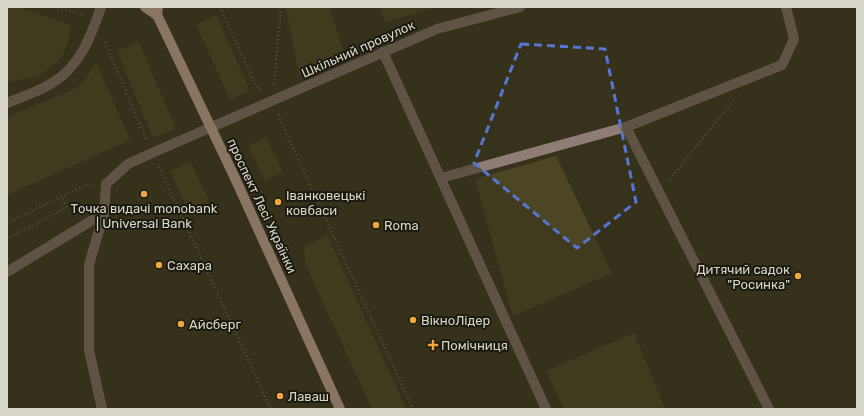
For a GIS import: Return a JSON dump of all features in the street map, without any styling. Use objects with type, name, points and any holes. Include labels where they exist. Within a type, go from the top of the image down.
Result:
[{"type":"main road","name":"проспект Лесі Українки","points":[[145,7],[158,11],[255,224],[286,287],[340,409]]},
{"type":"street","points":[[7,103],[53,83],[67,72],[79,59],[101,7]]},
{"type":"street","name":"Шкільний провулок","points":[[106,184],[128,164],[211,126],[383,52],[437,29],[520,7]]},
{"type":"street","points":[[441,178],[626,127],[782,65],[794,39],[786,7]]},
{"type":"street","points":[[383,52],[546,409]]},
{"type":"street","points":[[626,127],[769,409]]},
{"type":"street","points":[[102,409],[89,350],[89,265],[104,213],[106,184]]},
{"type":"street","points":[[7,272],[104,213]]},
{"type":"path","points":[[58,7],[96,20],[152,153],[271,409]]},
{"type":"path","points":[[220,7],[256,86],[272,101],[413,409]]},
{"type":"path","points":[[272,101],[281,7]]},
{"type":"path","points":[[659,192],[733,100]]},
{"type":"path","points":[[7,223],[86,185],[106,184]]},
{"type":"path","points":[[7,239],[67,207],[61,198]]},
{"type":"highlighted area","points":[[521,44],[605,49],[636,202],[577,248],[474,163]]},
{"type":"shaded area","points":[[7,7],[18,7],[71,25],[68,42],[61,59],[39,76],[7,82]]},
{"type":"shaded area","points":[[286,7],[329,7],[345,56],[299,75]]},
{"type":"shaded area","points":[[380,7],[437,7],[385,22]]},
{"type":"shaded area","points":[[216,15],[250,91],[230,100],[196,24]]},
{"type":"shaded area","points":[[139,42],[176,129],[153,138],[117,51]]},
{"type":"shaded area","points":[[96,62],[130,140],[7,195],[7,117],[75,89],[84,82]]},
{"type":"shaded area","points":[[266,137],[283,172],[265,181],[248,146]]},
{"type":"shaded area","points":[[556,156],[612,273],[513,316],[475,179]]},
{"type":"shaded area","points":[[191,162],[209,201],[188,210],[170,171]]},
{"type":"shaded area","points":[[327,235],[406,409],[372,409],[305,263],[304,247]]},
{"type":"shaded area","points":[[634,333],[665,409],[564,409],[546,371]]},
{"type":"place","name":"Точка видачі monobank | Universal Bank","points":[[144,194]]},
{"type":"place","name":"Іванковецькі ковбаси","points":[[278,202]]},
{"type":"place","name":"Roma","points":[[376,225]]},
{"type":"place","name":"Сахара","points":[[159,265]]},
{"type":"place","name":"Дитячий садок \"Росинка\"","points":[[798,276]]},
{"type":"place","name":"ВікноЛідер","points":[[413,320]]},
{"type":"place","name":"Айсберг","points":[[181,324]]},
{"type":"place","name":"Помічниця","points":[[433,345]]},
{"type":"place","name":"Лаваш","points":[[280,396]]}]
